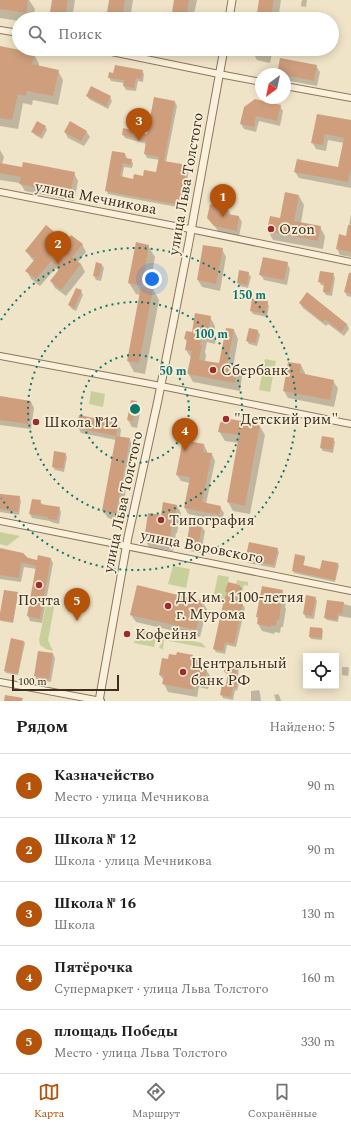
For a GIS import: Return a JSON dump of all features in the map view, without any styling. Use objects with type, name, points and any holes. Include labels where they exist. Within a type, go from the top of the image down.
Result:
[{"type":"street","points":[[230,12],[232,0]]},
{"type":"street","points":[[0,30],[12,32]]},
{"type":"street","points":[[131,56],[255,81]]},
{"type":"street","name":"улица Льва Толстого","points":[[100,701],[127,546],[192,230],[223,56]]},
{"type":"street","points":[[291,87],[351,98]]},
{"type":"street","name":"улица Мечникова","points":[[0,192],[351,262]]},
{"type":"street","points":[[0,356],[351,424]]},
{"type":"street","name":"улица Воровского","points":[[0,521],[351,591]]},
{"type":"street","points":[[0,682],[100,701]]},
{"type":"green space","points":[[265,359],[276,361],[270,392],[259,390]]},
{"type":"green space","points":[[91,391],[105,394],[103,407],[89,404]]},
{"type":"green space","points":[[0,532],[20,536],[7,546],[0,544]]},
{"type":"green space","points":[[173,566],[190,569],[186,588],[168,584]]},
{"type":"green space","points":[[218,575],[229,577],[226,592],[238,595],[240,585],[236,584],[237,580],[248,582],[248,586],[244,585],[241,597],[238,597],[236,603],[213,598]]},
{"type":"green space","points":[[47,600],[55,602],[48,640],[53,651],[40,645],[39,640]]},
{"type":"green space","points":[[137,629],[157,633],[154,647],[134,643]]},
{"type":"green space","points":[[165,635],[202,643],[206,648],[164,640],[163,649],[159,648]]},
{"type":"building","points":[[0,0],[28,0],[26,12],[0,9]]},
{"type":"building","points":[[52,0],[68,0],[66,12],[50,12]]},
{"type":"building","points":[[109,0],[125,0],[123,12],[107,12]]},
{"type":"building","points":[[174,0],[189,0],[187,12],[172,12]]},
{"type":"building","points":[[259,0],[274,0],[271,12],[257,12]]},
{"type":"building","points":[[0,46],[12,48],[12,56],[34,56],[32,64],[59,70],[53,96],[27,91],[26,96],[18,94],[12,120],[0,118]]},
{"type":"building","points":[[280,58],[317,65],[314,81],[291,76],[291,68],[278,68]]},
{"type":"building","points":[[115,65],[143,70],[141,79],[136,78],[134,88],[123,86],[124,80],[108,78],[109,72],[113,73]]},
{"type":"building","points":[[91,86],[111,96],[106,106],[86,96]]},
{"type":"building","points":[[154,97],[175,101],[164,161],[188,165],[180,205],[105,191],[112,151],[125,153],[125,158],[132,159],[131,165],[123,163],[120,176],[133,179],[134,174],[143,176],[144,170],[156,172],[159,157],[144,154],[146,141],[122,135],[123,128],[147,134]]},
{"type":"building","points":[[255,99],[255,104],[281,105],[277,121],[256,116],[254,127],[240,124],[244,107]]},
{"type":"building","points":[[317,114],[351,120],[351,168],[348,182],[294,172],[297,159],[338,167],[344,138],[325,134],[323,145],[311,143]]},
{"type":"building","points":[[37,121],[46,126],[40,136],[31,132]]},
{"type":"building","points":[[70,121],[87,131],[81,141],[64,132]]},
{"type":"building","points":[[23,162],[75,172],[70,194],[19,184],[21,177],[0,173],[0,163],[22,167]]},
{"type":"building","points":[[285,192],[299,195],[294,221],[321,226],[318,241],[267,231],[270,216],[280,218]]},
{"type":"building","points":[[210,204],[228,208],[227,214],[239,216],[237,231],[214,226],[207,218]]},
{"type":"building","points":[[46,225],[57,234],[46,247],[56,255],[71,235],[83,244],[72,257],[81,264],[61,290],[50,281],[60,268],[51,261],[36,279],[25,271],[35,259],[25,251]]},
{"type":"building","points":[[348,225],[351,225],[351,252],[336,249],[339,234],[346,236]]},
{"type":"building","points":[[136,242],[149,245],[142,286],[128,283]]},
{"type":"building","points":[[203,245],[223,248],[216,284],[197,280]]},
{"type":"building","points":[[263,257],[288,262],[284,280],[259,275]]},
{"type":"building","points":[[96,262],[102,264],[99,277],[93,276]]},
{"type":"building","points":[[239,270],[249,272],[247,285],[237,283]]},
{"type":"building","points":[[320,271],[334,273],[330,293],[323,292],[324,283],[318,282]]},
{"type":"building","points":[[349,273],[351,273],[351,294],[344,292]]},
{"type":"building","points":[[141,286],[153,289],[139,363],[127,361]]},
{"type":"building","points":[[76,288],[82,290],[74,308],[68,305]]},
{"type":"building","points":[[307,292],[347,324],[341,332],[325,319],[323,322],[299,303]]},
{"type":"building","points":[[252,299],[268,301],[266,314],[250,311]]},
{"type":"building","points":[[195,313],[211,316],[209,327],[212,328],[210,336],[202,334],[200,345],[202,345],[199,360],[219,363],[226,328],[234,329],[227,365],[238,367],[235,383],[187,374],[192,351],[185,350],[187,339],[184,339],[186,331],[192,332]]},
{"type":"building","points":[[249,328],[258,330],[256,343],[246,341]]},
{"type":"building","points":[[288,362],[301,364],[300,373],[334,380],[330,400],[283,391]]},
{"type":"building","points":[[0,396],[31,401],[28,424],[0,420]]},
{"type":"building","points":[[131,400],[137,401],[133,421],[127,420]]},
{"type":"building","points":[[79,415],[119,423],[116,436],[77,428]]},
{"type":"building","points":[[226,418],[260,425],[245,506],[227,502],[239,435],[218,432],[220,423]]},
{"type":"building","points":[[116,436],[130,438],[116,514],[102,511]]},
{"type":"building","points":[[322,436],[334,438],[332,450],[320,448]]},
{"type":"building","points":[[183,440],[204,444],[203,452],[212,453],[202,502],[221,506],[219,515],[184,508],[190,477],[176,475]]},
{"type":"building","points":[[54,451],[66,453],[63,469],[52,467]]},
{"type":"building","points":[[0,494],[20,496],[18,512],[0,509]]},
{"type":"building","points":[[32,499],[41,500],[40,504],[60,507],[57,520],[29,514]]},
{"type":"building","name":"Типография","points":[[163,502],[177,505],[174,526],[172,526],[169,544],[144,540],[148,513],[161,515]]},
{"type":"building","points":[[190,523],[202,525],[198,548],[186,546]]},
{"type":"building","points":[[249,542],[278,548],[274,565],[245,560]]},
{"type":"building","points":[[0,548],[23,553],[28,558],[37,560],[38,555],[51,558],[40,619],[27,616],[36,566],[21,562],[19,578],[0,575]]},
{"type":"building","points":[[295,554],[305,556],[303,565],[320,569],[322,560],[338,563],[335,580],[292,571]]},
{"type":"building","points":[[228,582],[240,585],[236,603],[243,604],[234,644],[225,642],[223,651],[213,649],[227,592],[225,592]]},
{"type":"building","points":[[137,585],[203,601],[196,630],[130,615]]},
{"type":"building","points":[[262,586],[283,590],[279,620],[277,620],[276,626],[271,625],[270,627],[257,624],[258,617],[256,617]]},
{"type":"building","points":[[4,590],[18,592],[13,622],[0,620]]},
{"type":"building","points":[[306,595],[316,597],[312,616],[303,614]]},
{"type":"building","points":[[327,600],[344,602],[342,614],[338,613],[337,620],[324,618]]},
{"type":"building","points":[[310,627],[322,628],[322,638],[309,637]]},
{"type":"building","points":[[11,638],[24,641],[18,674],[4,671]]},
{"type":"building","points":[[38,651],[53,653],[49,679],[34,676]]},
{"type":"building","name":"Центральный банк РФ","points":[[177,652],[193,655],[192,659],[200,660],[198,667],[207,669],[204,682],[195,680],[193,690],[162,684],[164,676],[159,675],[162,658],[168,659],[169,654],[176,655]]},
{"type":"building","points":[[227,661],[238,663],[236,688],[233,687],[231,697],[220,695],[222,684],[226,685],[228,673],[224,672]]},
{"type":"building","points":[[5,695],[23,698],[22,701],[4,701]]},
{"type":"place","name":"Школа № 16","points":[[139,141]]},
{"type":"place","name":"Казначейство","points":[[223,217]]},
{"type":"place","name":"Ozon","points":[[271,229]]},
{"type":"place","name":"Школа № 12","points":[[58,264]]},
{"type":"place","name":"Сбербанк","points":[[213,370]]},
{"type":"place","name":"\"Детский рим\"","points":[[226,419]]},
{"type":"place","name":"Школа №12","points":[[36,422]]},
{"type":"place","name":"Пятёрочка","points":[[185,451]]},
{"type":"place","name":"Типография","points":[[161,520]]},
{"type":"place","name":"Почта","points":[[39,585]]},
{"type":"place","name":"ДК им. 1100-летия г. Мурома","points":[[168,606]]},
{"type":"place","name":"площадь Победы","points":[[77,621]]},
{"type":"place","name":"Кофейня","points":[[127,634]]},
{"type":"place","name":"Центральный банк РФ","points":[[183,672]]}]
